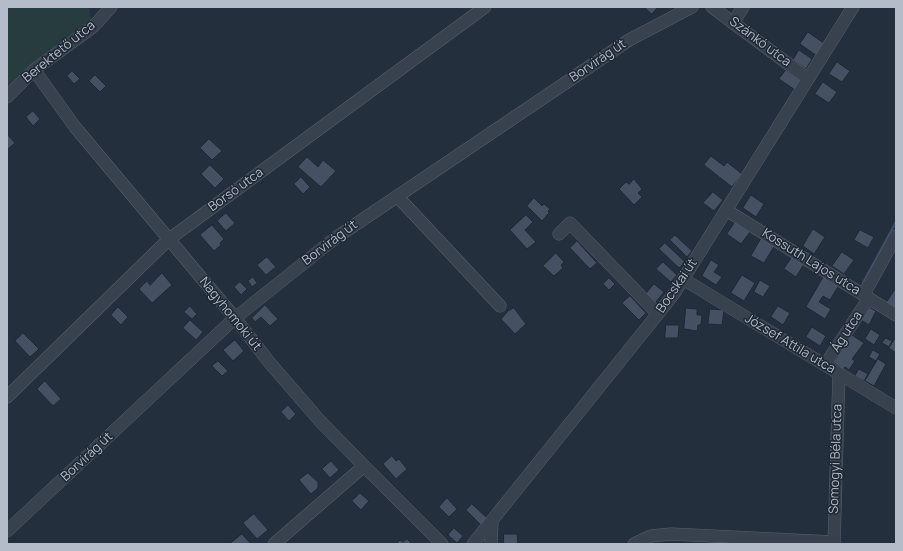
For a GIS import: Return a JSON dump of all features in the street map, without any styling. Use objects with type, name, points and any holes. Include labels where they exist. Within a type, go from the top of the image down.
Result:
[{"type":"street","name":"Berektető utca","points":[[7,97],[34,70],[94,26],[111,7]]},
{"type":"street","name":"Borsó utca","points":[[7,396],[168,240],[485,7]]},
{"type":"street","name":"Borvirág út","points":[[7,531],[235,318],[334,239],[629,40],[692,7]]},
{"type":"street","name":"Szánkó utca","points":[[712,7],[807,78]]},
{"type":"street","points":[[733,23],[743,7]]},
{"type":"street","name":"Bocskai út","points":[[473,544],[492,523],[658,314],[683,279],[807,78],[853,7]]},
{"type":"street","name":"Nagyhomoki út","points":[[34,70],[75,127],[168,240],[235,318],[269,362],[320,421],[442,544]]},
{"type":"street","points":[[397,196],[500,306]]},
{"type":"street","name":"Kossuth Lajos utca","points":[[726,210],[896,315]]},
{"type":"street","points":[[559,234],[570,223],[658,314]]},
{"type":"street","name":"Ág utca","points":[[825,365],[866,296],[896,236]]},
{"type":"street","name":"József Attila utca","points":[[683,279],[896,408]]},
{"type":"street","name":"Somogyi Béla utca","points":[[834,543],[839,373]]},
{"type":"street","points":[[274,544],[364,466]]},
{"type":"street","points":[[490,544],[492,523]]},
{"type":"street","points":[[634,544],[651,536],[671,534],[834,543]]},
{"type":"green space","points":[[7,7],[89,7],[93,22],[7,97]]},
{"type":"building","points":[[644,7],[658,7],[652,14]]},
{"type":"building","points":[[808,32],[825,44],[817,56],[800,44]]},
{"type":"building","points":[[799,50],[812,59],[806,69],[793,60]]},
{"type":"building","points":[[837,62],[850,71],[842,82],[829,74]]},
{"type":"building","points":[[786,70],[801,81],[795,90],[779,79]]},
{"type":"building","points":[[72,71],[80,79],[74,84],[67,76]]},
{"type":"building","points":[[95,75],[106,86],[100,92],[89,81]]},
{"type":"building","points":[[823,82],[837,92],[829,103],[815,94]]},
{"type":"building","points":[[33,111],[40,119],[33,126],[26,117]]},
{"type":"building","points":[[8,135],[15,143],[8,149],[7,147]]},
{"type":"building","points":[[209,139],[222,151],[212,160],[200,148]]},
{"type":"building","points":[[711,156],[724,166],[727,162],[742,174],[732,187],[704,165]]},
{"type":"building","points":[[307,157],[318,167],[323,160],[336,171],[321,187],[298,167]]},
{"type":"building","points":[[210,165],[224,179],[215,188],[201,174]]},
{"type":"building","points":[[301,177],[310,187],[303,194],[294,184]]},
{"type":"building","points":[[634,179],[642,189],[638,193],[642,197],[634,205],[619,189],[626,182],[629,184]]},
{"type":"building","points":[[713,192],[723,200],[714,211],[703,203]]},
{"type":"building","points":[[751,195],[764,204],[756,217],[743,208]]},
{"type":"building","points":[[534,198],[542,206],[544,204],[550,209],[548,211],[549,213],[542,221],[527,206]]},
{"type":"building","points":[[226,213],[235,223],[226,231],[217,221]]},
{"type":"building","points":[[526,215],[533,222],[525,230],[536,242],[527,249],[510,230]]},
{"type":"building","points":[[735,222],[750,232],[741,244],[727,234]]},
{"type":"building","points":[[212,225],[224,239],[220,243],[221,245],[214,251],[200,235]]},
{"type":"building","points":[[813,229],[825,237],[814,254],[803,246]]},
{"type":"building","points":[[860,230],[874,237],[868,248],[854,240]]},
{"type":"building","points":[[675,235],[692,251],[687,257],[670,240]]},
{"type":"building","points":[[762,237],[775,245],[764,263],[751,256]]},
{"type":"building","points":[[577,241],[597,263],[590,269],[570,248]]},
{"type":"building","points":[[665,243],[685,262],[679,268],[659,249]]},
{"type":"building","points":[[842,252],[854,260],[844,274],[832,266]]},
{"type":"building","points":[[556,253],[564,262],[561,265],[563,268],[554,276],[543,266]]},
{"type":"building","points":[[267,257],[276,267],[266,275],[257,265]]},
{"type":"building","points":[[792,257],[804,264],[796,277],[784,269]]},
{"type":"building","points":[[711,260],[719,265],[714,272],[722,277],[716,285],[702,276]]},
{"type":"building","points":[[663,262],[677,275],[671,282],[656,269]]},
{"type":"building","points":[[162,273],[172,285],[152,303],[139,289],[147,281],[150,285]]},
{"type":"building","points":[[742,275],[755,283],[744,301],[731,293]]},
{"type":"building","points":[[824,276],[839,285],[830,300],[823,296],[819,302],[831,309],[825,319],[806,307]]},
{"type":"building","points":[[253,277],[257,283],[252,287],[248,281]]},
{"type":"building","points":[[609,278],[615,284],[609,290],[603,284]]},
{"type":"building","points":[[760,280],[770,286],[763,297],[754,292]]},
{"type":"building","points":[[240,282],[247,289],[241,295],[234,287]]},
{"type":"building","points":[[654,284],[664,292],[655,303],[645,295]]},
{"type":"building","points":[[896,288],[896,309],[886,303]]},
{"type":"building","points":[[630,296],[646,313],[639,320],[622,303]]},
{"type":"building","points":[[265,305],[278,319],[270,326],[261,317],[255,322],[252,318]]},
{"type":"building","points":[[190,306],[197,314],[192,319],[184,312]]},
{"type":"building","points":[[778,306],[790,313],[783,325],[771,317]]},
{"type":"building","points":[[118,307],[128,317],[121,325],[111,315]]},
{"type":"building","points":[[869,307],[876,311],[869,325],[861,320]]},
{"type":"building","points":[[514,308],[526,324],[515,334],[501,319],[508,311]]},
{"type":"building","points":[[686,308],[697,309],[697,315],[702,315],[701,325],[698,325],[697,331],[684,329]]},
{"type":"building","points":[[710,309],[724,310],[722,325],[708,324]]},
{"type":"building","points":[[190,320],[203,332],[196,340],[183,328]]},
{"type":"building","points":[[666,325],[679,325],[678,338],[665,338]]},
{"type":"building","points":[[812,327],[826,336],[820,346],[806,337]]},
{"type":"building","points":[[871,329],[880,335],[874,345],[865,339]]},
{"type":"building","points":[[23,333],[39,349],[30,357],[15,341]]},
{"type":"building","points":[[852,335],[864,343],[852,359],[855,361],[849,370],[845,367],[843,369],[834,363]]},
{"type":"building","points":[[896,337],[896,353],[889,348]]},
{"type":"building","points":[[886,338],[892,341],[889,347],[882,343]]},
{"type":"building","points":[[235,340],[244,351],[233,361],[223,350]]},
{"type":"building","points":[[873,350],[880,354],[876,361],[869,357]]},
{"type":"building","points":[[878,359],[886,364],[874,386],[865,381]]},
{"type":"building","points":[[218,361],[228,371],[222,376],[212,366]]},
{"type":"building","points":[[859,369],[868,374],[864,381],[855,376]]},
{"type":"building","points":[[45,381],[61,399],[53,406],[37,389]]},
{"type":"building","points":[[288,405],[296,414],[289,421],[281,412]]},
{"type":"building","points":[[392,456],[396,461],[399,459],[407,469],[396,479],[383,464]]},
{"type":"building","points":[[331,461],[339,470],[330,478],[322,469]]},
{"type":"building","points":[[308,473],[318,482],[318,488],[311,494],[299,480]]},
{"type":"building","points":[[360,493],[369,501],[361,510],[352,501]]},
{"type":"building","points":[[447,498],[457,509],[449,517],[439,507]]},
{"type":"building","points":[[472,504],[487,518],[481,525],[466,510]]},
{"type":"building","points":[[254,514],[268,530],[257,539],[243,523]]},
{"type":"building","points":[[454,528],[463,536],[457,543],[448,535]]},
{"type":"building","points":[[242,534],[251,544],[231,543]]},
{"type":"building","points":[[504,534],[517,534],[518,544],[504,544]]},
{"type":"building","points":[[407,539],[412,544],[396,544],[400,540],[403,542]]},
{"type":"waterway","points":[[863,283],[896,222]]}]
